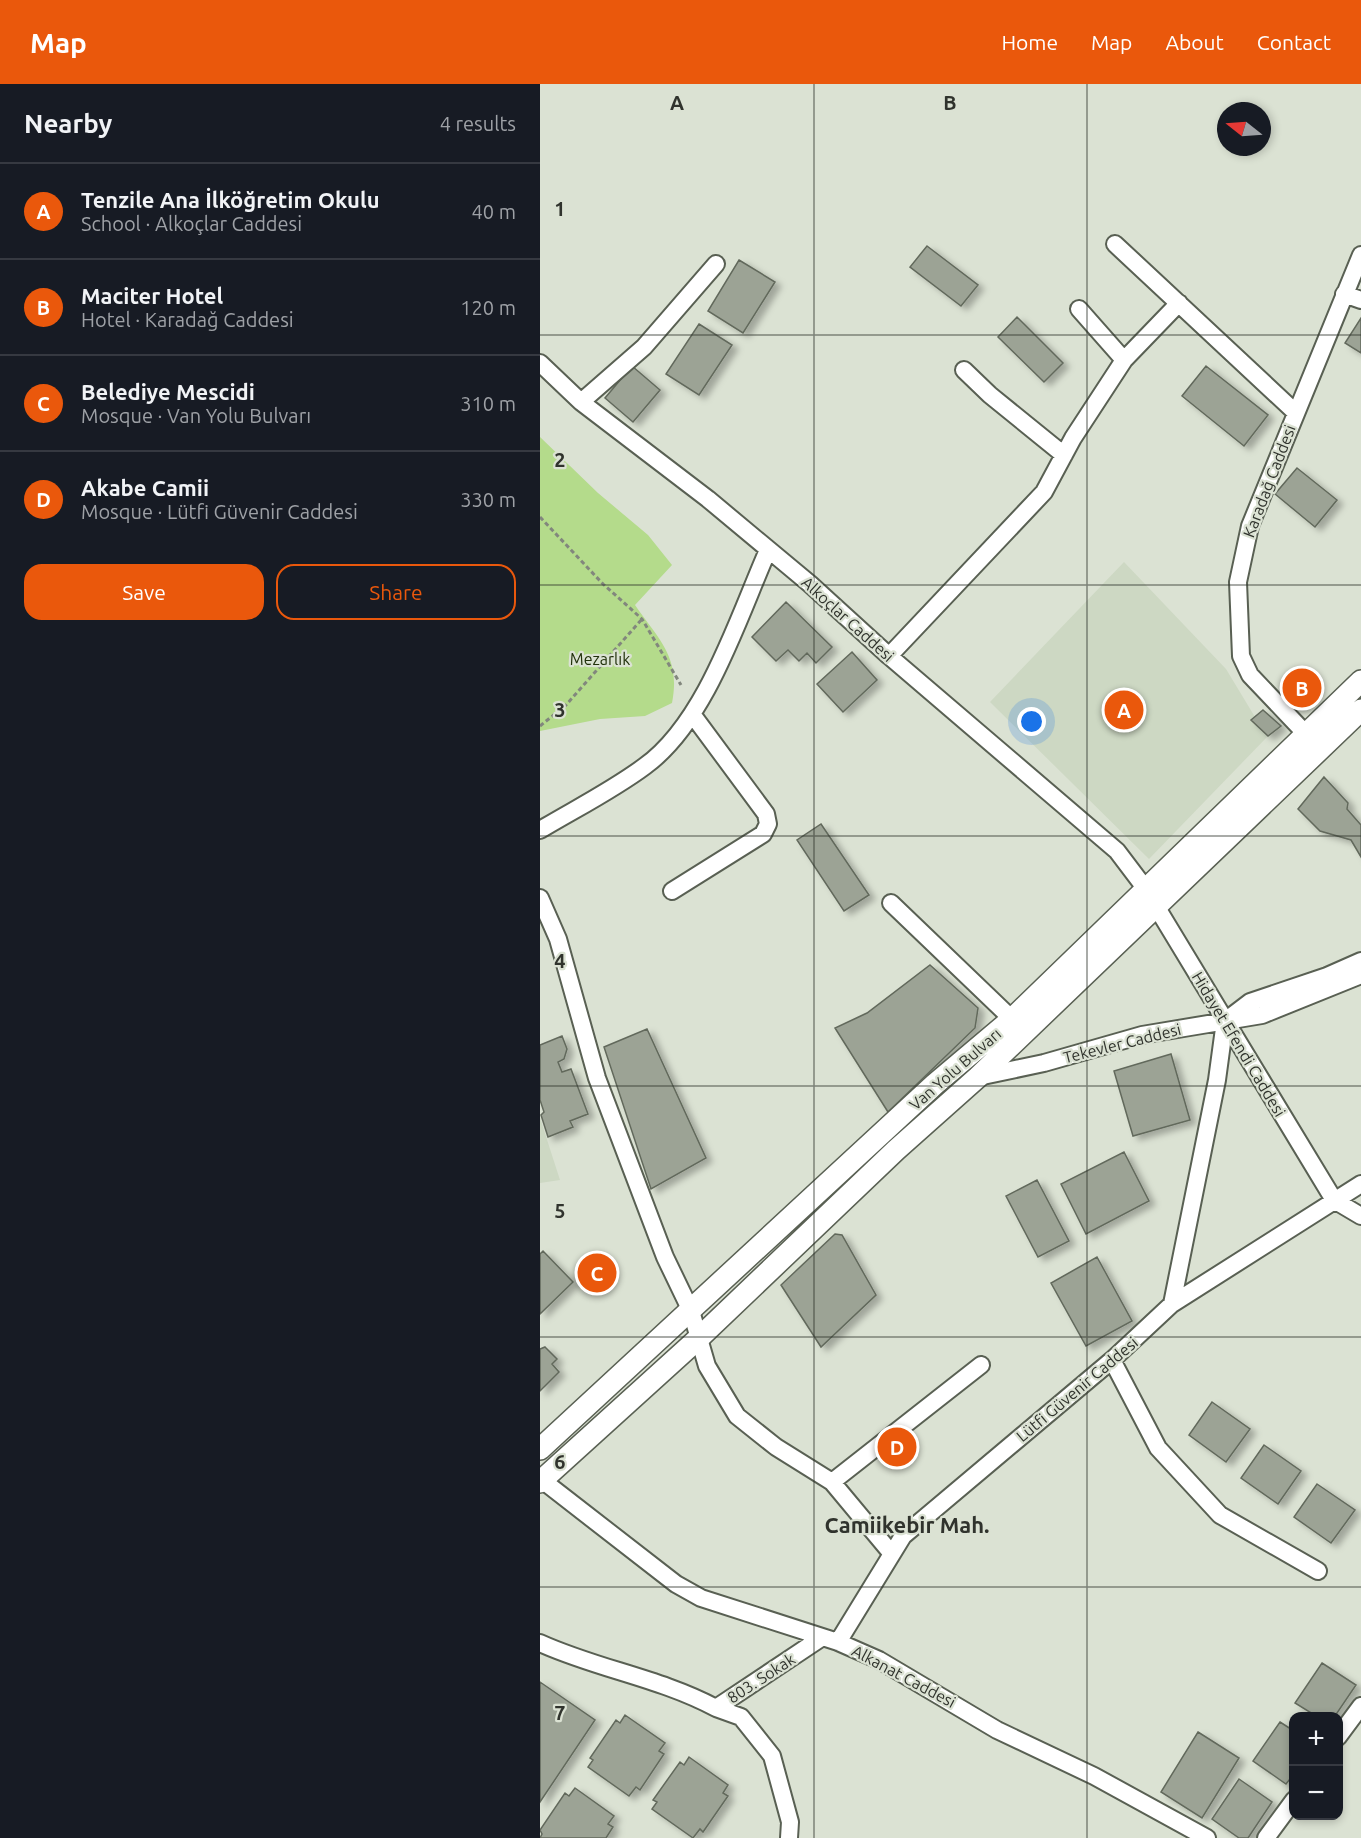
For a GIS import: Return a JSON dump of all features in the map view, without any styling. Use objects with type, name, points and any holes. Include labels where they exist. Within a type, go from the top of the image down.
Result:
[{"type":"main road","name":"Van Yolu Bulvarı","points":[[540,1449],[935,1084],[1149,897],[1305,733],[1361,681]]},
{"type":"main road","points":[[541,1481],[700,1337],[896,1149],[978,1077],[1149,897],[1361,710]]},
{"type":"street","points":[[1115,244],[1295,412]]},
{"type":"street","name":"Karadağ Caddesi","points":[[1305,733],[1250,675],[1241,656],[1238,582],[1250,526],[1361,255]]},
{"type":"street","points":[[581,402],[644,347],[716,264]]},
{"type":"street","points":[[1344,294],[1361,300]]},
{"type":"street","points":[[889,656],[1044,492],[1064,455],[1124,360],[1179,303]]},
{"type":"street","points":[[1079,309],[1124,360]]},
{"type":"street","name":"Alkoçlar Caddesi","points":[[540,363],[581,402],[676,477],[708,499],[1117,851],[1149,897]]},
{"type":"street","points":[[964,370],[990,395],[1064,455]]},
{"type":"street","points":[[540,830],[646,766],[681,733],[707,689],[768,550]]},
{"type":"street","points":[[672,891],[763,834],[768,825],[766,814],[692,714]]},
{"type":"street","name":"Hidayet Efendi Caddesi","points":[[1149,897],[1334,1200]]},
{"type":"street","points":[[540,898],[558,939],[597,1078],[665,1257],[691,1311],[707,1366],[737,1416],[776,1447],[832,1482],[892,1554]]},
{"type":"street","points":[[891,903],[1012,1019]]},
{"type":"street","name":"Tekevler Caddesi","points":[[978,1077],[1044,1063],[1142,1035],[1226,1020],[1250,1002],[1317,980],[1361,961]]},
{"type":"street","points":[[1172,1304],[1217,1080],[1226,1020],[1262,1015],[1361,975]]},
{"type":"street","name":"Lütfi Güvenir Caddesi","points":[[838,1642],[892,1554],[911,1530],[1112,1360],[1172,1304],[1361,1184]]},
{"type":"street","points":[[1334,1200],[1361,1216]]},
{"type":"street","points":[[1112,1360],[1158,1448],[1220,1515],[1318,1571]]},
{"type":"street","points":[[832,1482],[981,1365]]},
{"type":"street","name":"Alkanat Caddesi","points":[[541,1481],[676,1584],[693,1593],[838,1642],[879,1660],[997,1730],[1094,1776],[1207,1838]]},
{"type":"street","name":"803. Sokak","points":[[716,1708],[821,1638]]},
{"type":"street","points":[[540,1643],[566,1655],[672,1687],[716,1708]]},
{"type":"street","points":[[1343,1730],[1361,1706]]},
{"type":"street","name":"803. Sokak","points":[[716,1708],[741,1717],[772,1756],[790,1822],[789,1838]]},
{"type":"street","points":[[1266,1838],[1289,1806]]},
{"type":"path","points":[[540,517],[603,584],[642,619],[681,685]]},
{"type":"path","points":[[540,726],[566,705],[642,619]]},
{"type":"shaded area","points":[[1124,562],[1226,669],[1255,717],[1252,721],[1268,736],[1149,859],[990,702]]},
{"type":"shaded area","points":[[540,1118],[560,1180],[540,1183]]},
{"type":"green space","name":"Mezarlık","points":[[540,437],[598,493],[648,535],[672,565],[635,605],[660,639],[671,661],[673,673],[672,703],[645,716],[600,719],[540,731]]},
{"type":"building","points":[[927,246],[978,285],[961,306],[910,267]]},
{"type":"building","points":[[739,260],[775,282],[743,333],[708,311]]},
{"type":"building","points":[[1017,317],[1063,363],[1044,382],[998,337]]},
{"type":"building","points":[[1361,318],[1361,353],[1345,343]]},
{"type":"building","points":[[699,324],[732,345],[699,395],[666,374]]},
{"type":"building","points":[[632,366],[660,390],[633,422],[605,398]]},
{"type":"building","points":[[1206,366],[1268,415],[1244,446],[1182,396]]},
{"type":"building","points":[[1297,468],[1337,500],[1315,527],[1275,494]]},
{"type":"building","points":[[786,602],[832,647],[816,663],[807,653],[799,661],[788,650],[776,661],[752,637]]},
{"type":"building","points":[[852,652],[877,680],[843,712],[817,684]]},
{"type":"building","points":[[1263,710],[1281,726],[1268,736],[1251,720]]},
{"type":"building","points":[[1324,777],[1348,803],[1347,809],[1361,825],[1361,857],[1351,840],[1320,831],[1298,809]]},
{"type":"building","points":[[821,824],[869,895],[844,911],[797,840]]},
{"type":"building","points":[[930,965],[978,1008],[975,1028],[888,1112],[835,1028],[867,1013]]},
{"type":"building","points":[[647,1029],[706,1158],[651,1189],[604,1047]]},
{"type":"building","points":[[562,1036],[567,1049],[564,1059],[558,1062],[562,1072],[571,1069],[588,1114],[570,1121],[573,1127],[548,1137],[541,1115],[544,1112],[540,1100],[540,1045]]},
{"type":"building","points":[[1171,1054],[1190,1120],[1133,1136],[1114,1071]]},
{"type":"building","points":[[1124,1152],[1149,1201],[1086,1234],[1061,1184]]},
{"type":"building","points":[[1037,1180],[1069,1241],[1038,1257],[1006,1196]]},
{"type":"building","points":[[835,1234],[842,1235],[876,1295],[821,1347],[781,1285]]},
{"type":"building","points":[[543,1251],[573,1282],[540,1314],[540,1254]]},
{"type":"building","points":[[1097,1257],[1132,1321],[1086,1346],[1051,1283]]},
{"type":"building","points":[[545,1347],[557,1359],[552,1364],[559,1372],[540,1391],[540,1349]]},
{"type":"building","points":[[1212,1402],[1250,1429],[1226,1462],[1189,1435]]},
{"type":"building","points":[[1264,1445],[1301,1471],[1278,1504],[1241,1478]]},
{"type":"building","points":[[1317,1484],[1355,1510],[1331,1543],[1294,1517]]},
{"type":"building","points":[[1322,1663],[1356,1685],[1338,1712],[1310,1712],[1295,1703]]},
{"type":"building","points":[[540,1682],[595,1720],[540,1802]]},
{"type":"building","points":[[625,1715],[665,1743],[659,1751],[664,1754],[640,1790],[636,1787],[629,1796],[588,1767],[593,1760],[590,1758],[616,1720],[620,1723]]},
{"type":"building","points":[[1280,1722],[1289,1728],[1289,1780],[1286,1784],[1253,1761]]},
{"type":"building","points":[[1198,1732],[1239,1758],[1202,1818],[1161,1792]]},
{"type":"building","points":[[689,1757],[728,1785],[723,1793],[728,1796],[703,1832],[700,1829],[693,1838],[652,1809],[657,1802],[653,1800],[680,1762],[684,1765]]},
{"type":"building","points":[[1239,1779],[1272,1802],[1248,1838],[1239,1838],[1212,1819]]},
{"type":"building","points":[[575,1788],[614,1816],[608,1824],[613,1827],[606,1838],[540,1838],[542,1834],[540,1830],[565,1793],[569,1796]]},
{"type":"place","name":"Maciter Hotel","points":[[1302,688]]},
{"type":"place","name":"Tenzile Ana İlköğretim Okulu","points":[[1124,710]]},
{"type":"place","name":"Belediye Mescidi","points":[[597,1273]]},
{"type":"place","name":"Akabe Camii","points":[[897,1447]]},
{"type":"district","name":"Camiikebir Mah.","points":[[907,1525]]}]
